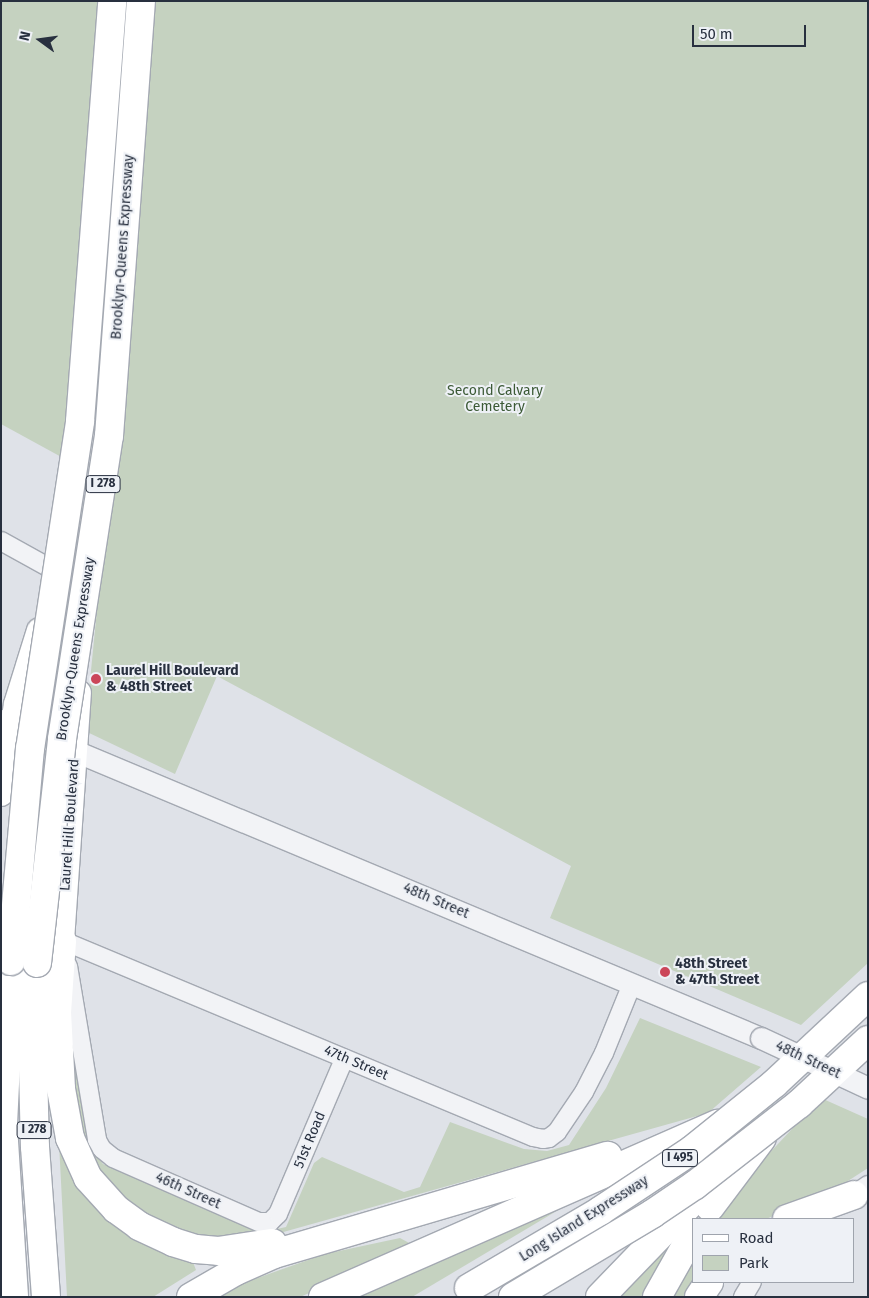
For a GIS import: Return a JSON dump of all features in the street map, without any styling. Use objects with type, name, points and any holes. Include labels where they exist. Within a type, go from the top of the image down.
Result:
[{"type":"highway","name":"Brooklyn-Queens Expressway","points":[[14,1297],[3,1126],[16,957],[12,798],[30,749],[80,422],[112,1]]},
{"type":"highway","name":"Brooklyn-Queens Expressway","points":[[46,1297],[34,1130],[33,1067],[16,957],[60,748],[109,436],[141,1]]},
{"type":"highway","points":[[62,941],[57,1012],[62,1098],[66,1123],[75,1152],[96,1189],[116,1209],[139,1226],[173,1242],[196,1249],[230,1250],[328,1238]]},
{"type":"highway","name":"Long Island Expressway","points":[[461,1292],[600,1211],[692,1150],[776,1083],[868,996]]},
{"type":"highway","points":[[323,1297],[749,1110],[773,1095],[868,1008]]},
{"type":"highway","points":[[600,1297],[792,1098],[868,1026]]},
{"type":"highway","name":"I 495","points":[[514,1297],[652,1214],[695,1185],[798,1104],[868,1040]]},
{"type":"highway","points":[[703,1218],[792,1098]]},
{"type":"highway","points":[[191,1297],[217,1281],[256,1262],[328,1238],[708,1128]]},
{"type":"highway","points":[[790,1218],[861,1190]]},
{"type":"highway","points":[[656,1297],[692,1235]]},
{"type":"highway","points":[[699,1297],[708,1283]]},
{"type":"main road","name":"Laurel Hill Boulevard","points":[[62,941],[76,750],[89,463],[100,345],[125,1]]},
{"type":"main road","name":"Laurel Hill Boulevard","points":[[7,722],[16,704],[89,463]]},
{"type":"main road","points":[[7,722],[12,798]]},
{"type":"street","points":[[1,541],[57,572]]},
{"type":"street","name":"48th Street","points":[[7,722],[761,1038],[868,1088]]},
{"type":"street","name":"47th Street","points":[[1,915],[533,1137],[549,1138],[568,1119],[590,1082],[632,984]]},
{"type":"street","name":"Laurel Hill Boulevard","points":[[62,941],[70,972],[97,1140],[104,1152]]},
{"type":"street","name":"51st Road","points":[[273,1220],[280,1210],[344,1059]]},
{"type":"street","name":"46th Street","points":[[104,1152],[255,1221],[266,1223],[273,1220]]},
{"type":"street","points":[[821,1218],[861,1190]]},
{"type":"street","points":[[743,1297],[751,1283]]},
{"type":"green space","points":[[1,1],[99,1],[65,459],[1,424]]},
{"type":"green space","name":"Second Calvary Cemetery","points":[[149,1],[868,1],[868,963],[801,1025],[550,918],[571,866],[217,676],[175,774],[85,731],[106,519]]},
{"type":"green space","points":[[640,1018],[761,1067],[708,1113],[262,1238],[224,1243],[159,1227],[101,1179],[75,1121],[71,1021],[91,1148],[103,1164],[263,1232],[286,1227],[314,1163],[322,1157],[404,1192],[420,1187],[450,1122],[524,1149],[547,1151],[569,1145],[606,1088]]},
{"type":"green space","points":[[821,1098],[868,1119],[868,1168],[834,1190],[768,1218],[717,1218],[761,1162]]},
{"type":"green space","points":[[58,1124],[92,1195],[191,1257],[196,1270],[153,1297],[67,1297]]},
{"type":"green space","points":[[570,1203],[412,1297],[341,1297]]},
{"type":"green space","points":[[677,1230],[650,1297],[612,1297]]},
{"type":"green space","points":[[400,1238],[411,1244],[410,1249],[300,1297],[219,1297],[232,1287],[325,1254]]},
{"type":"green space","points":[[692,1254],[692,1297],[667,1297]]},
{"type":"place","name":"Laurel Hill Boulevard & 48th Street","points":[[96,679]]},
{"type":"place","name":"48th Street & 47th Street","points":[[665,972]]}]
